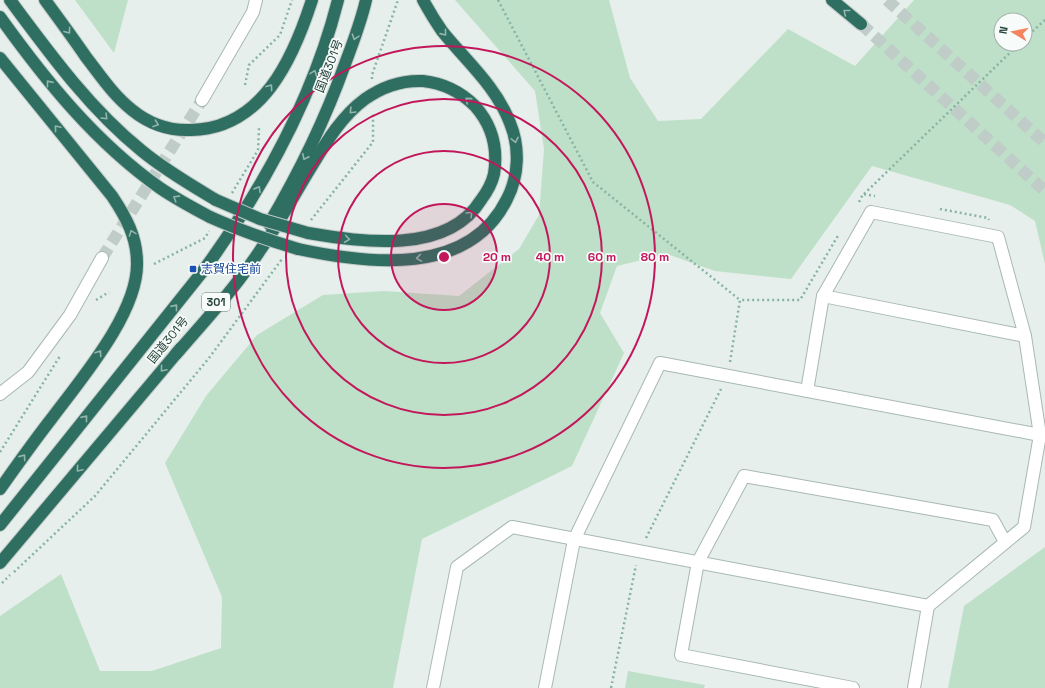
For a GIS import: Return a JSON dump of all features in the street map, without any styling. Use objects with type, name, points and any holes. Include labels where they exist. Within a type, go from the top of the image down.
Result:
[{"type":"highway","points":[[10,0],[62,68],[106,118],[148,156],[191,186],[216,200],[260,219],[308,229],[356,240],[402,240],[421,238],[438,233],[466,219],[477,207],[493,178],[496,162],[495,147],[491,132],[484,117],[474,105],[462,95],[447,87],[430,82],[413,81],[397,83],[380,90],[365,99],[340,124],[322,149],[284,213],[243,275],[176,354]]},
{"type":"highway","points":[[45,0],[101,77],[115,94],[132,110],[149,122],[167,128],[185,131],[204,130],[224,125],[240,117],[256,105],[269,90],[296,43],[312,0]]},
{"type":"highway","name":"国道301号","points":[[0,525],[199,277],[229,236],[257,191],[293,122],[309,87],[322,52],[338,0]]},
{"type":"highway","name":"国道301号","points":[[0,563],[176,354],[228,287],[251,252],[298,172],[319,130],[352,46],[366,0]]},
{"type":"highway","points":[[0,17],[46,79],[97,135],[116,153],[155,184],[185,203],[210,217],[237,229],[298,249],[326,255],[379,260],[407,260],[438,255],[456,248],[482,232],[495,220],[510,194],[515,178],[517,161],[516,143],[511,124],[504,107],[482,76],[442,30],[423,0]]},
{"type":"highway","points":[[832,0],[861,24]]},
{"type":"highway","points":[[0,58],[112,196],[124,214],[133,233],[138,264],[131,298],[112,334],[0,489]]},
{"type":"street","points":[[202,100],[253,12],[256,0]]},
{"type":"street","points":[[807,391],[823,296],[871,212],[998,237],[1025,336],[1040,435],[1024,527],[928,606],[914,688]]},
{"type":"street","points":[[0,394],[28,372],[65,322],[102,258]]},
{"type":"street","points":[[823,296],[1025,336]]},
{"type":"street","points":[[545,688],[574,540],[660,363],[1040,435]]},
{"type":"street","points":[[853,688],[681,654],[698,562],[744,476],[993,520],[1005,542]]},
{"type":"street","points":[[433,688],[457,567],[512,527],[574,540],[928,606]]},
{"type":"path","points":[[245,85],[249,65],[280,35],[292,0]]},
{"type":"path","points":[[372,82],[372,74],[398,0]]},
{"type":"path","points":[[498,0],[593,182],[740,300]]},
{"type":"path","points":[[1033,31],[1045,20]]},
{"type":"path","points":[[864,194],[1011,52]]},
{"type":"path","points":[[308,229],[373,142],[373,108]]},
{"type":"path","points":[[2,583],[95,496],[209,358],[284,256]]},
{"type":"path","points":[[96,300],[108,292]]},
{"type":"path","points":[[0,452],[63,351]]},
{"type":"path","points":[[611,688],[639,551],[728,376]]},
{"type":"green space","points":[[75,0],[128,0],[114,53]]},
{"type":"green space","points":[[455,0],[609,0],[630,78],[658,121],[701,119],[788,29],[855,66],[914,0],[1045,0],[1045,264],[1035,221],[1010,205],[872,166],[791,279],[715,271],[667,254],[617,266],[600,313],[624,353],[572,466],[422,539],[393,688],[0,688],[0,616],[61,574],[100,671],[152,671],[221,648],[222,597],[165,463],[206,396],[257,335],[323,295],[383,291],[459,296],[519,249],[539,215],[544,149],[535,91]]},
{"type":"green space","points":[[1045,547],[1045,688],[948,688],[964,606]]},
{"type":"green space","points":[[628,671],[705,685],[704,688],[625,688]]},
{"type":"tunnel","points":[[887,0],[1045,143]]},
{"type":"tunnel","points":[[861,24],[1045,191]]},
{"type":"tunnel","points":[[102,258],[202,100]]},
{"type":"place","name":"志賀住宅前","points":[[193,269]]}]
